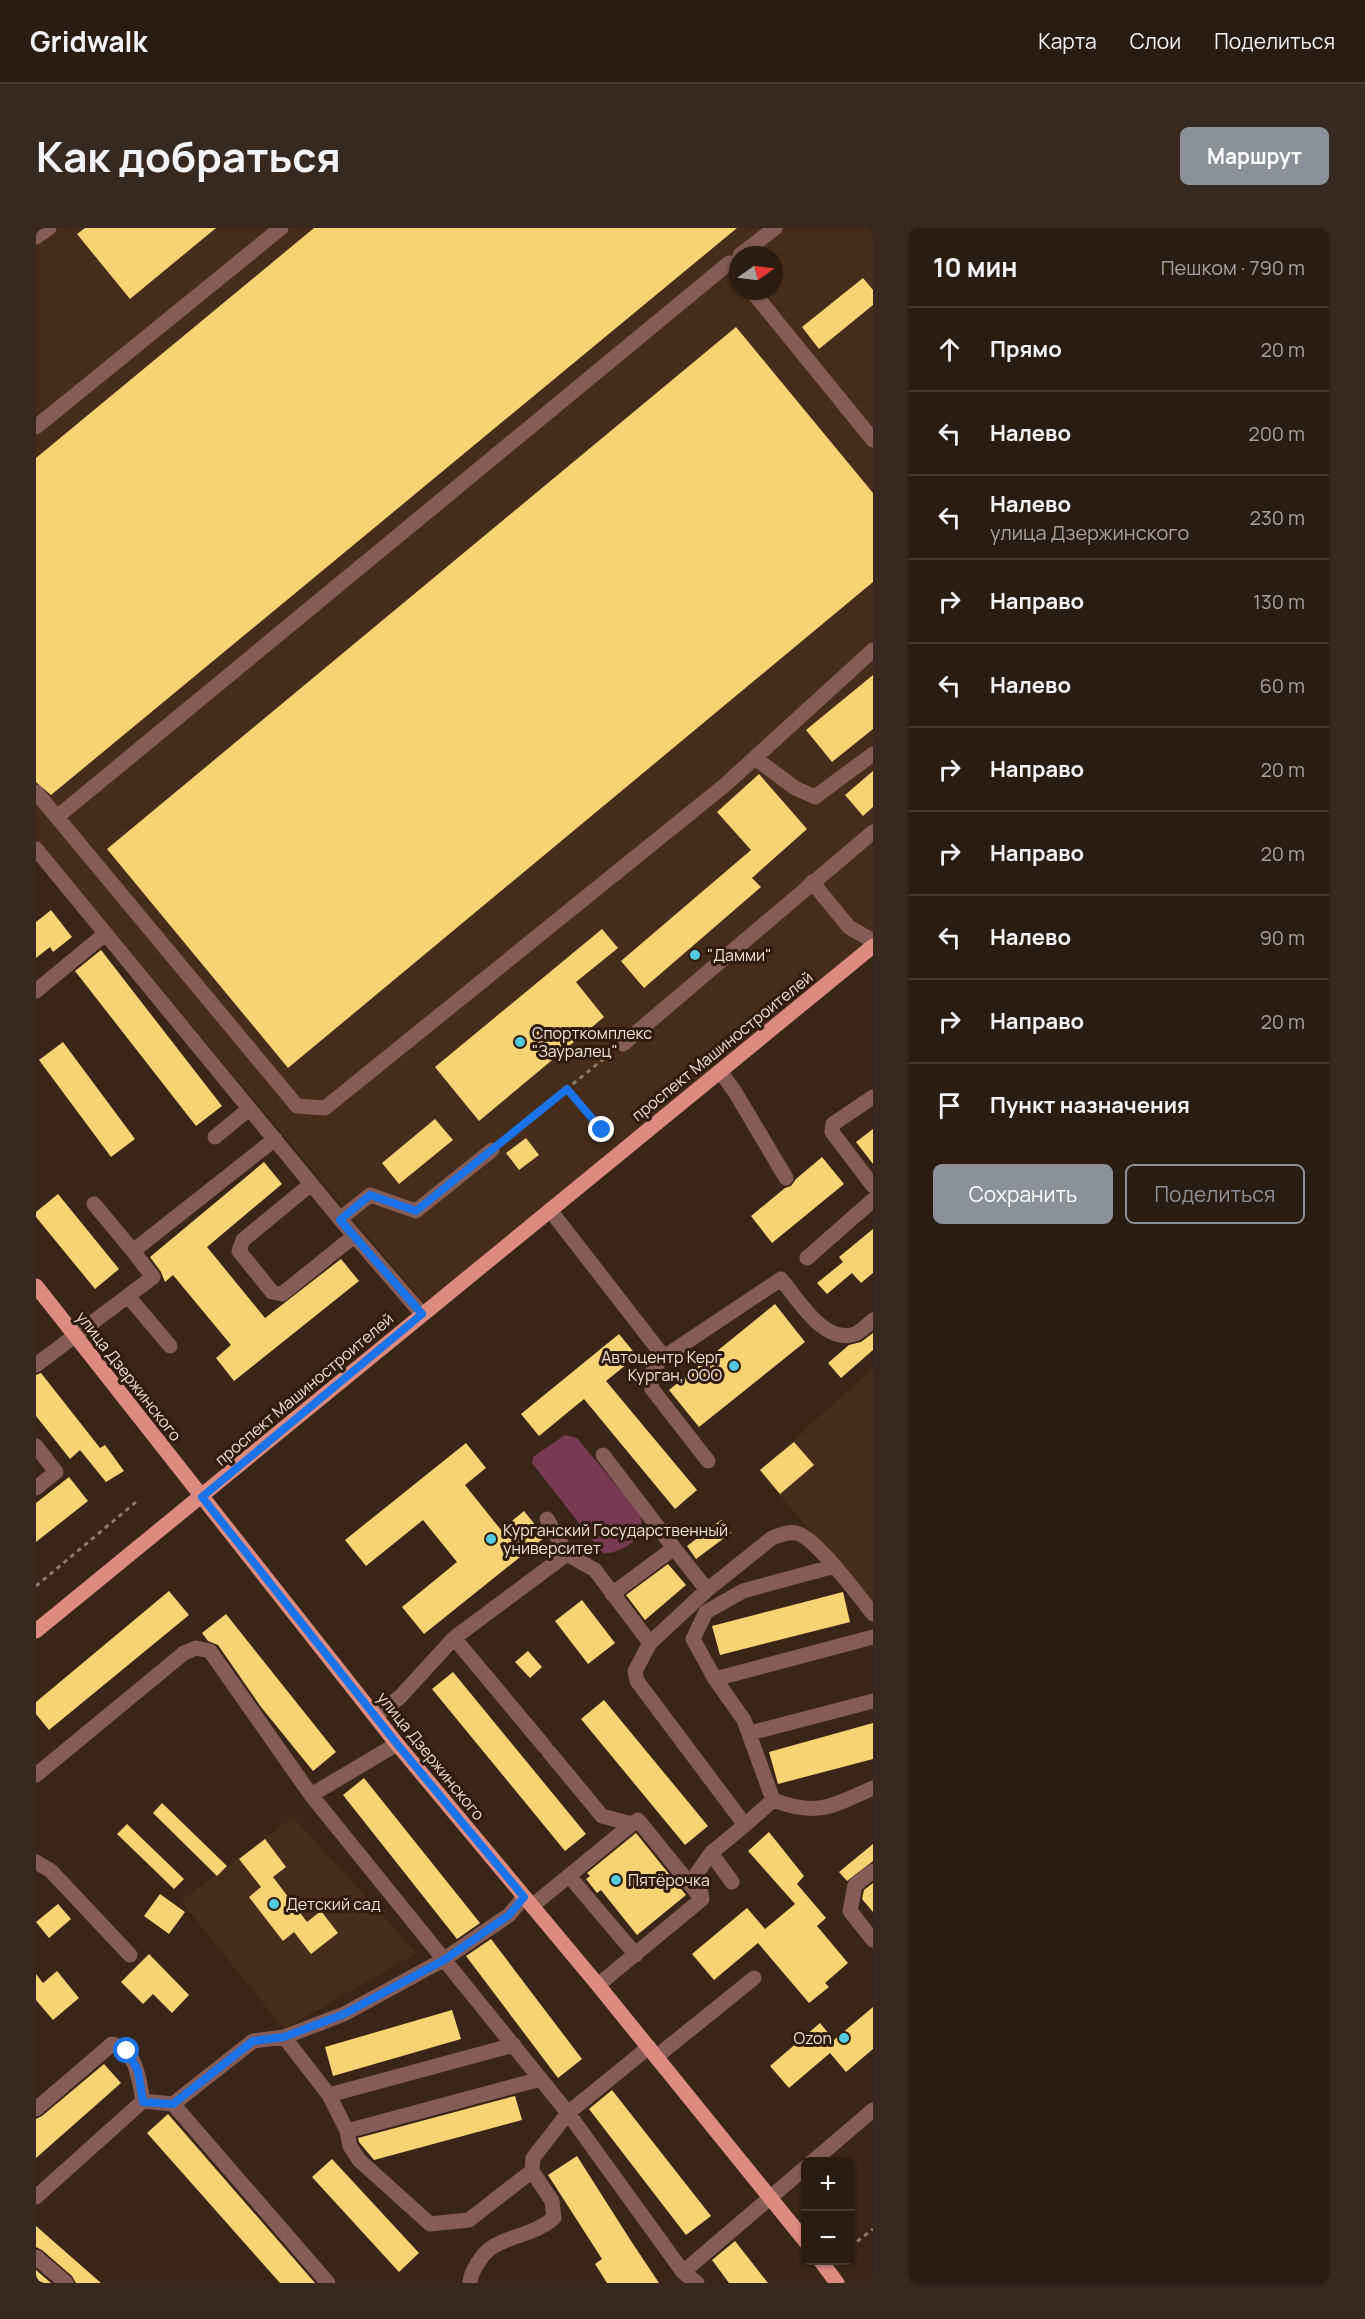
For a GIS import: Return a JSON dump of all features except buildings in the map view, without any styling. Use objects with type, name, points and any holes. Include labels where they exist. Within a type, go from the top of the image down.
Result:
[{"type":"main road","name":"проспект Машиностроителей","points":[[36,1631],[873,946]]},
{"type":"main road","name":"улица Дзержинского","points":[[36,1286],[397,1744],[598,1985],[801,2236]]},
{"type":"main road","points":[[824,2265],[837,2283]]},
{"type":"street","points":[[36,237],[49,228]]},
{"type":"street","points":[[36,427],[281,228]]},
{"type":"street","points":[[754,246],[775,228]]},
{"type":"street","points":[[57,817],[729,268]]},
{"type":"street","points":[[759,300],[873,440]]},
{"type":"street","points":[[36,792],[297,1106],[325,1108],[755,758],[873,650]]},
{"type":"street","points":[[755,758],[795,788],[815,797],[873,754]]},
{"type":"street","points":[[623,1044],[873,832]]},
{"type":"street","points":[[36,849],[340,1220],[422,1314]]},
{"type":"street","points":[[812,882],[849,927],[873,940]]},
{"type":"street","points":[[36,991],[105,934]]},
{"type":"street","points":[[720,1071],[786,1178]]},
{"type":"street","points":[[873,1097],[833,1124],[832,1132],[873,1186]]},
{"type":"street","points":[[215,1137],[249,1109]]},
{"type":"street","points":[[133,1251],[275,1139]]},
{"type":"street","points":[[340,1220],[370,1195],[416,1211],[492,1150]]},
{"type":"street","points":[[311,1184],[243,1240],[239,1251],[272,1292],[282,1294],[354,1236]]},
{"type":"street","points":[[807,1258],[873,1200]]},
{"type":"street","points":[[36,1365],[153,1277],[94,1204]]},
{"type":"street","points":[[550,1210],[664,1357]]},
{"type":"street","points":[[708,1461],[652,1389],[650,1379],[654,1367],[664,1357],[781,1279],[826,1330],[839,1336],[856,1334],[873,1320]]},
{"type":"street","points":[[128,1296],[170,1346]]},
{"type":"street","points":[[36,1446],[56,1472],[36,1488]]},
{"type":"street","points":[[603,1455],[707,1590]]},
{"type":"street","points":[[547,1520],[567,1554],[595,1570],[650,1643]]},
{"type":"street","points":[[745,1825],[637,1681],[635,1671],[650,1643],[707,1590],[772,1538],[784,1533],[800,1534],[835,1566],[873,1614]]},
{"type":"street","points":[[612,1594],[674,1548]]},
{"type":"street","points":[[376,1716],[400,1698],[454,1638],[567,1554]]},
{"type":"street","points":[[773,1800],[750,1733],[736,1705],[715,1679],[693,1639],[706,1612],[743,1591],[835,1566]]},
{"type":"street","points":[[715,1679],[873,1637]]},
{"type":"street","points":[[454,1638],[602,1816],[632,1824]]},
{"type":"street","points":[[36,1775],[184,1653],[196,1648],[210,1651],[311,1795],[568,2113],[683,2277],[697,2283]]},
{"type":"street","points":[[750,1733],[873,1701]]},
{"type":"street","points":[[311,1795],[397,1744]]},
{"type":"street","points":[[773,1800],[797,1809],[826,1808],[873,1788]]},
{"type":"street","points":[[702,1899],[697,1874],[711,1853],[773,1800]]},
{"type":"street","points":[[36,2197],[143,2102],[173,2104],[253,2041],[284,2037],[344,2014],[444,1960],[528,1901],[569,1876],[638,1820],[702,1899]]},
{"type":"street","points":[[711,1853],[732,1882]]},
{"type":"street","points":[[36,1862],[51,1871],[130,1955]]},
{"type":"street","points":[[872,1937],[850,1911],[855,1885],[873,1871]]},
{"type":"street","points":[[569,1876],[636,1955]]},
{"type":"street","points":[[598,1985],[702,1899]]},
{"type":"street","points":[[470,2283],[470,2276],[490,2248],[542,2229],[554,2218],[552,2201],[532,2171],[533,2158],[568,2113],[754,1978]]},
{"type":"street","points":[[284,2037],[329,2095],[347,2131],[350,2146],[359,2160],[430,2224],[469,2220],[532,2171]]},
{"type":"street","points":[[37,2106],[112,2044],[127,2051],[138,2071],[143,2102]]},
{"type":"street","points":[[329,2095],[513,2045]]},
{"type":"street","points":[[347,2131],[541,2079]]},
{"type":"street","points":[[173,2104],[328,2283]]},
{"type":"street","points":[[818,2157],[873,2110]]},
{"type":"street","points":[[683,2277],[801,2171]]},
{"type":"street","points":[[36,2257],[66,2283]]},
{"type":"path","points":[[492,1150],[623,1044]]},
{"type":"path","points":[[567,1089],[602,1130]]},
{"type":"path","points":[[36,1586],[136,1502]]},
{"type":"path","points":[[855,2243],[873,2229]]},
{"type":"shaded area","points":[[36,228],[873,228],[873,937],[425,1304],[36,839]]},
{"type":"shaded area","points":[[873,1368],[873,1603],[759,1471]]},
{"type":"shaded area","points":[[565,1435],[577,1438],[640,1514],[642,1529],[640,1534],[626,1547],[614,1552],[603,1553],[532,1463],[533,1457]]},
{"type":"shaded area","points":[[293,1817],[417,1953],[284,2029],[181,1901]]},
{"type":"place","name":"\"Дамми\"","points":[[695,955]]},
{"type":"place","name":"Спорткомплекс \"Зауралец\"","points":[[520,1042]]},
{"type":"place","name":"Автоцентр Керг Курган, ООО","points":[[734,1366]]},
{"type":"place","name":"Курганский Государственный университет","points":[[491,1539]]},
{"type":"place","name":"Пятёрочка","points":[[616,1880]]},
{"type":"place","name":"Детский сад","points":[[274,1904]]},
{"type":"place","name":"Ozon","points":[[844,2038]]},
{"type":"route","points":[[127,2051],[138,2071],[143,2102],[173,2104],[253,2041],[284,2037],[344,2014],[444,1960],[509,1915],[524,1897],[397,1744],[202,1497],[422,1314],[340,1220],[370,1195],[393,1205],[416,1211],[567,1089],[602,1130]]}]
